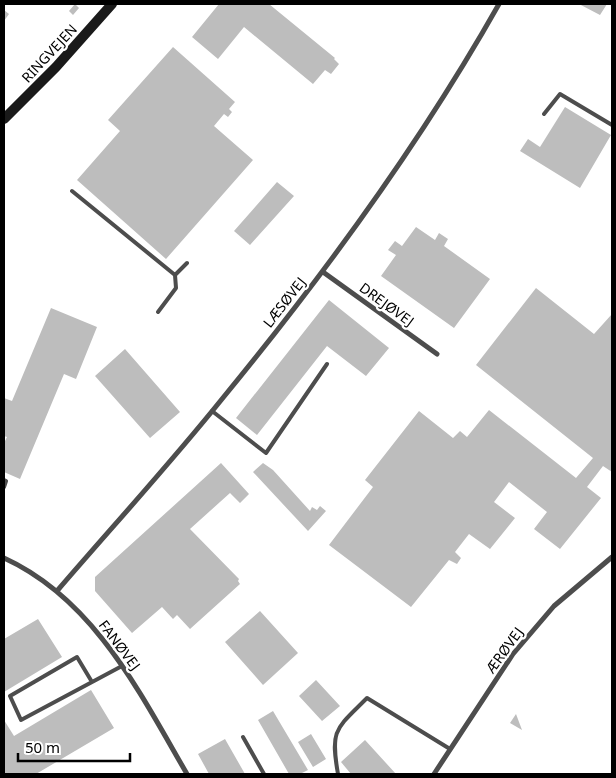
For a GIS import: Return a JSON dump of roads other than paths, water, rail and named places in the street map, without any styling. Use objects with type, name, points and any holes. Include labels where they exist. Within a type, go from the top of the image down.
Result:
[{"type":"main road","name":"RINGVEJEN","points":[[4,119],[56,68],[112,4]]},
{"type":"street","name":"LÆSØVEJ","points":[[57,591],[212,411],[322,272],[415,140],[499,4]]},
{"type":"street","name":"DREJØVEJ","points":[[322,272],[437,354]]},
{"type":"street","name":"ÆRØVEJ","points":[[434,774],[513,654],[548,612],[612,557]]},
{"type":"street","name":"FANØVEJ","points":[[4,558],[57,591],[98,632],[122,666],[188,774]]},
{"type":"lane","points":[[544,114],[560,94],[612,125]]},
{"type":"lane","points":[[72,191],[175,275],[176,288],[158,312]]},
{"type":"lane","points":[[175,275],[187,263]]},
{"type":"lane","points":[[212,411],[266,453],[327,364]]},
{"type":"lane","points":[[4,480],[6,481],[4,487]]},
{"type":"lane","points":[[92,682],[77,656],[10,696],[21,720],[122,666]]},
{"type":"lane","points":[[338,774],[333,747],[338,727],[367,698],[450,749]]},
{"type":"lane","points":[[243,737],[264,774]]}]
